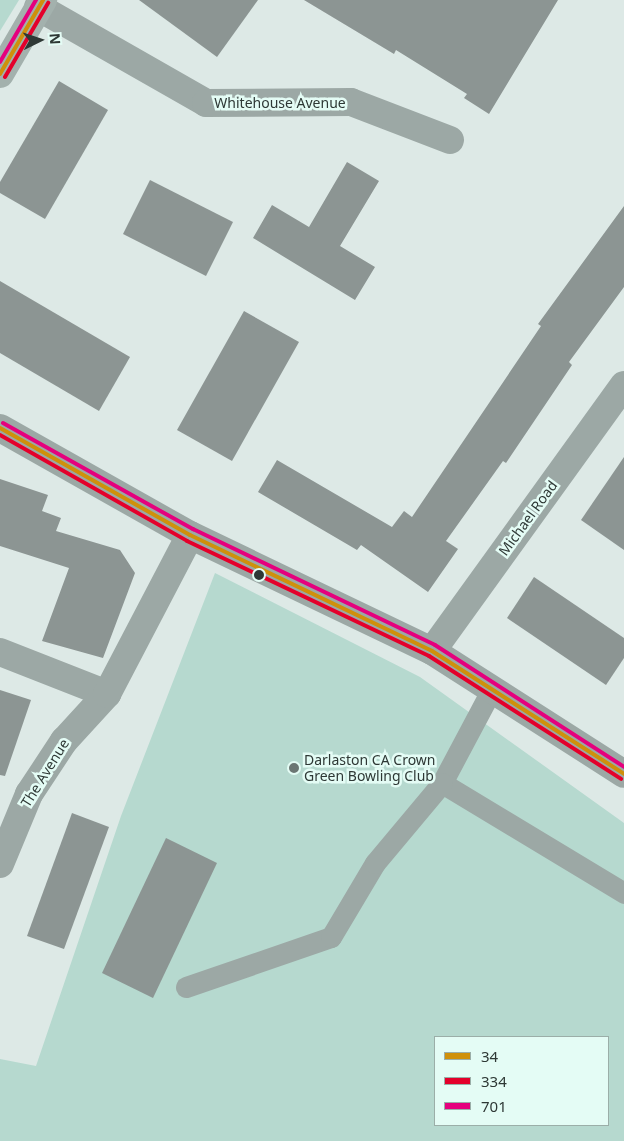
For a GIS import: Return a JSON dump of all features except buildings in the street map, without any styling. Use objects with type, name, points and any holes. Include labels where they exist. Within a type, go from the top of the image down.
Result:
[{"type":"street","points":[[0,74],[40,4]]},
{"type":"street","name":"Whitehouse Avenue","points":[[40,4],[206,103],[351,102],[450,140]]},
{"type":"street","name":"Michael Road","points":[[432,651],[624,385]]},
{"type":"street","points":[[0,428],[190,535],[432,651],[493,687],[624,774]]},
{"type":"street","name":"The Avenue","points":[[0,864],[29,794],[64,741],[107,694],[190,535]]},
{"type":"street","points":[[0,652],[107,694]]},
{"type":"lane","points":[[186,987],[331,937],[375,863],[442,783],[493,687]]},
{"type":"lane","points":[[442,783],[624,893]]},
{"type":"green space","points":[[0,0],[19,0],[0,31]]},
{"type":"green space","points":[[215,573],[420,677],[624,823],[624,1141],[0,1141],[0,1059],[36,1066],[121,816]]},
{"type":"transit line","name":"701","points":[[0,62],[36,0]]},
{"type":"transit line","name":"34","points":[[0,74],[43,0]]},
{"type":"transit line","name":"334","points":[[5,77],[48,3]]},
{"type":"transit line","name":"701","points":[[3,423],[193,529],[435,645],[624,767]]},
{"type":"transit line","name":"34","points":[[0,428],[190,535],[432,651],[624,774]]},
{"type":"transit line","name":"334","points":[[0,435],[187,541],[429,656],[621,779]]},
{"type":"place","name":"Darlaston CA Crown Green Bowling Club","points":[[294,768]]}]
